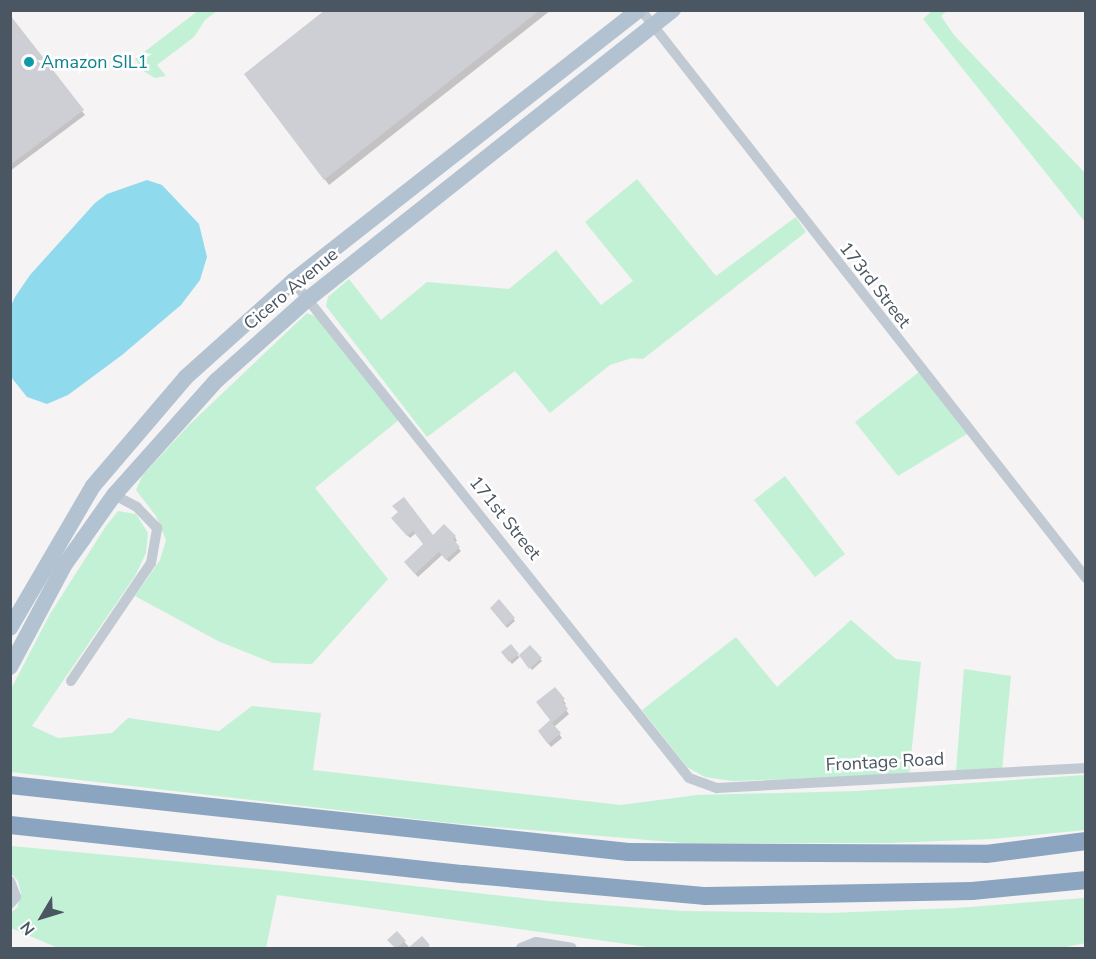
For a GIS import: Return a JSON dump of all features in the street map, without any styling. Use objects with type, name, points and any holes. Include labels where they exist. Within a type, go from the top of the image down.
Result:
[{"type":"highway","points":[[10,785],[628,852],[986,854],[1086,842]]},
{"type":"highway","points":[[10,825],[463,874],[706,896],[972,891],[1086,880]]},
{"type":"main road","name":"Cicero Avenue","points":[[10,628],[93,486],[186,377],[293,281],[640,10]]},
{"type":"main road","name":"Cicero Avenue","points":[[10,667],[65,564],[114,495],[218,380],[262,337],[308,299],[673,10]]},
{"type":"street","name":"173rd Street","points":[[640,10],[1086,578]]},
{"type":"street","name":"171st Street","points":[[293,281],[689,778]]},
{"type":"street","points":[[71,681],[151,563],[157,528],[137,507],[114,495]]},
{"type":"street","name":"Frontage Road","points":[[689,778],[717,788],[1086,768]]},
{"type":"street","points":[[10,881],[16,897],[10,904]]},
{"type":"street","points":[[521,948],[536,942],[572,948]]},
{"type":"green space","points":[[199,10],[217,11],[205,20],[194,37],[157,65],[166,76],[155,78],[145,72],[135,59]]},
{"type":"green space","points":[[933,10],[947,11],[941,16],[954,35],[1085,173],[1085,222],[923,19]]},
{"type":"green space","points":[[637,179],[716,276],[796,217],[806,232],[643,359],[632,358],[610,365],[550,413],[515,371],[427,437],[326,306],[328,297],[349,279],[381,320],[427,282],[509,289],[556,250],[601,305],[633,281],[585,222]]},
{"type":"green space","points":[[307,313],[319,318],[400,419],[315,488],[388,579],[312,664],[273,663],[218,641],[135,596],[160,560],[166,540],[156,516],[136,490],[142,476],[189,425]]},
{"type":"green space","points":[[919,372],[967,434],[898,476],[855,422]]},
{"type":"green space","points":[[785,476],[845,554],[815,577],[754,500]]},
{"type":"green space","points":[[118,511],[136,514],[148,533],[146,553],[135,576],[32,726],[58,738],[112,733],[128,718],[219,731],[252,706],[321,713],[313,770],[621,805],[697,795],[857,791],[1085,775],[1085,830],[992,839],[889,843],[683,843],[450,823],[11,772],[11,689],[50,614]]},
{"type":"green space","points":[[851,620],[896,659],[921,662],[909,775],[732,781],[705,777],[687,767],[642,710],[736,637],[777,687]]},
{"type":"green space","points":[[964,669],[1011,676],[1002,770],[956,771]]},
{"type":"green space","points":[[11,846],[280,871],[549,901],[683,911],[829,913],[956,908],[1085,898],[1086,943],[1061,948],[655,948],[277,895],[266,948],[58,948],[11,928],[10,913],[17,908],[21,893],[18,881],[11,873]]},
{"type":"water","points":[[147,180],[162,185],[199,224],[207,257],[200,280],[181,305],[122,355],[68,395],[47,404],[27,397],[11,377],[11,306],[15,297],[30,275],[95,203],[107,194]]},
{"type":"building","points":[[325,10],[540,10],[324,180],[244,74]]},
{"type":"building","name":"Amazon SIL1","points":[[10,15],[84,110],[10,165]]},
{"type":"building","points":[[404,497],[433,535],[444,524],[456,536],[453,539],[460,547],[446,560],[439,552],[415,574],[404,562],[423,544],[413,531],[407,536],[391,518],[398,512],[392,506]]},
{"type":"building","points":[[499,599],[515,618],[505,626],[490,608]]},
{"type":"building","points":[[511,644],[519,654],[509,662],[501,652]]},
{"type":"building","points":[[530,645],[542,658],[529,669],[519,655]]},
{"type":"building","points":[[555,687],[565,699],[562,701],[568,709],[552,723],[561,733],[548,744],[538,731],[550,720],[536,702]]},
{"type":"building","points":[[397,931],[406,941],[395,948],[387,940]]},
{"type":"building","points":[[422,936],[430,945],[425,948],[408,948]]},
{"type":"place","name":"Amazon SIL1","points":[[29,62]]}]
